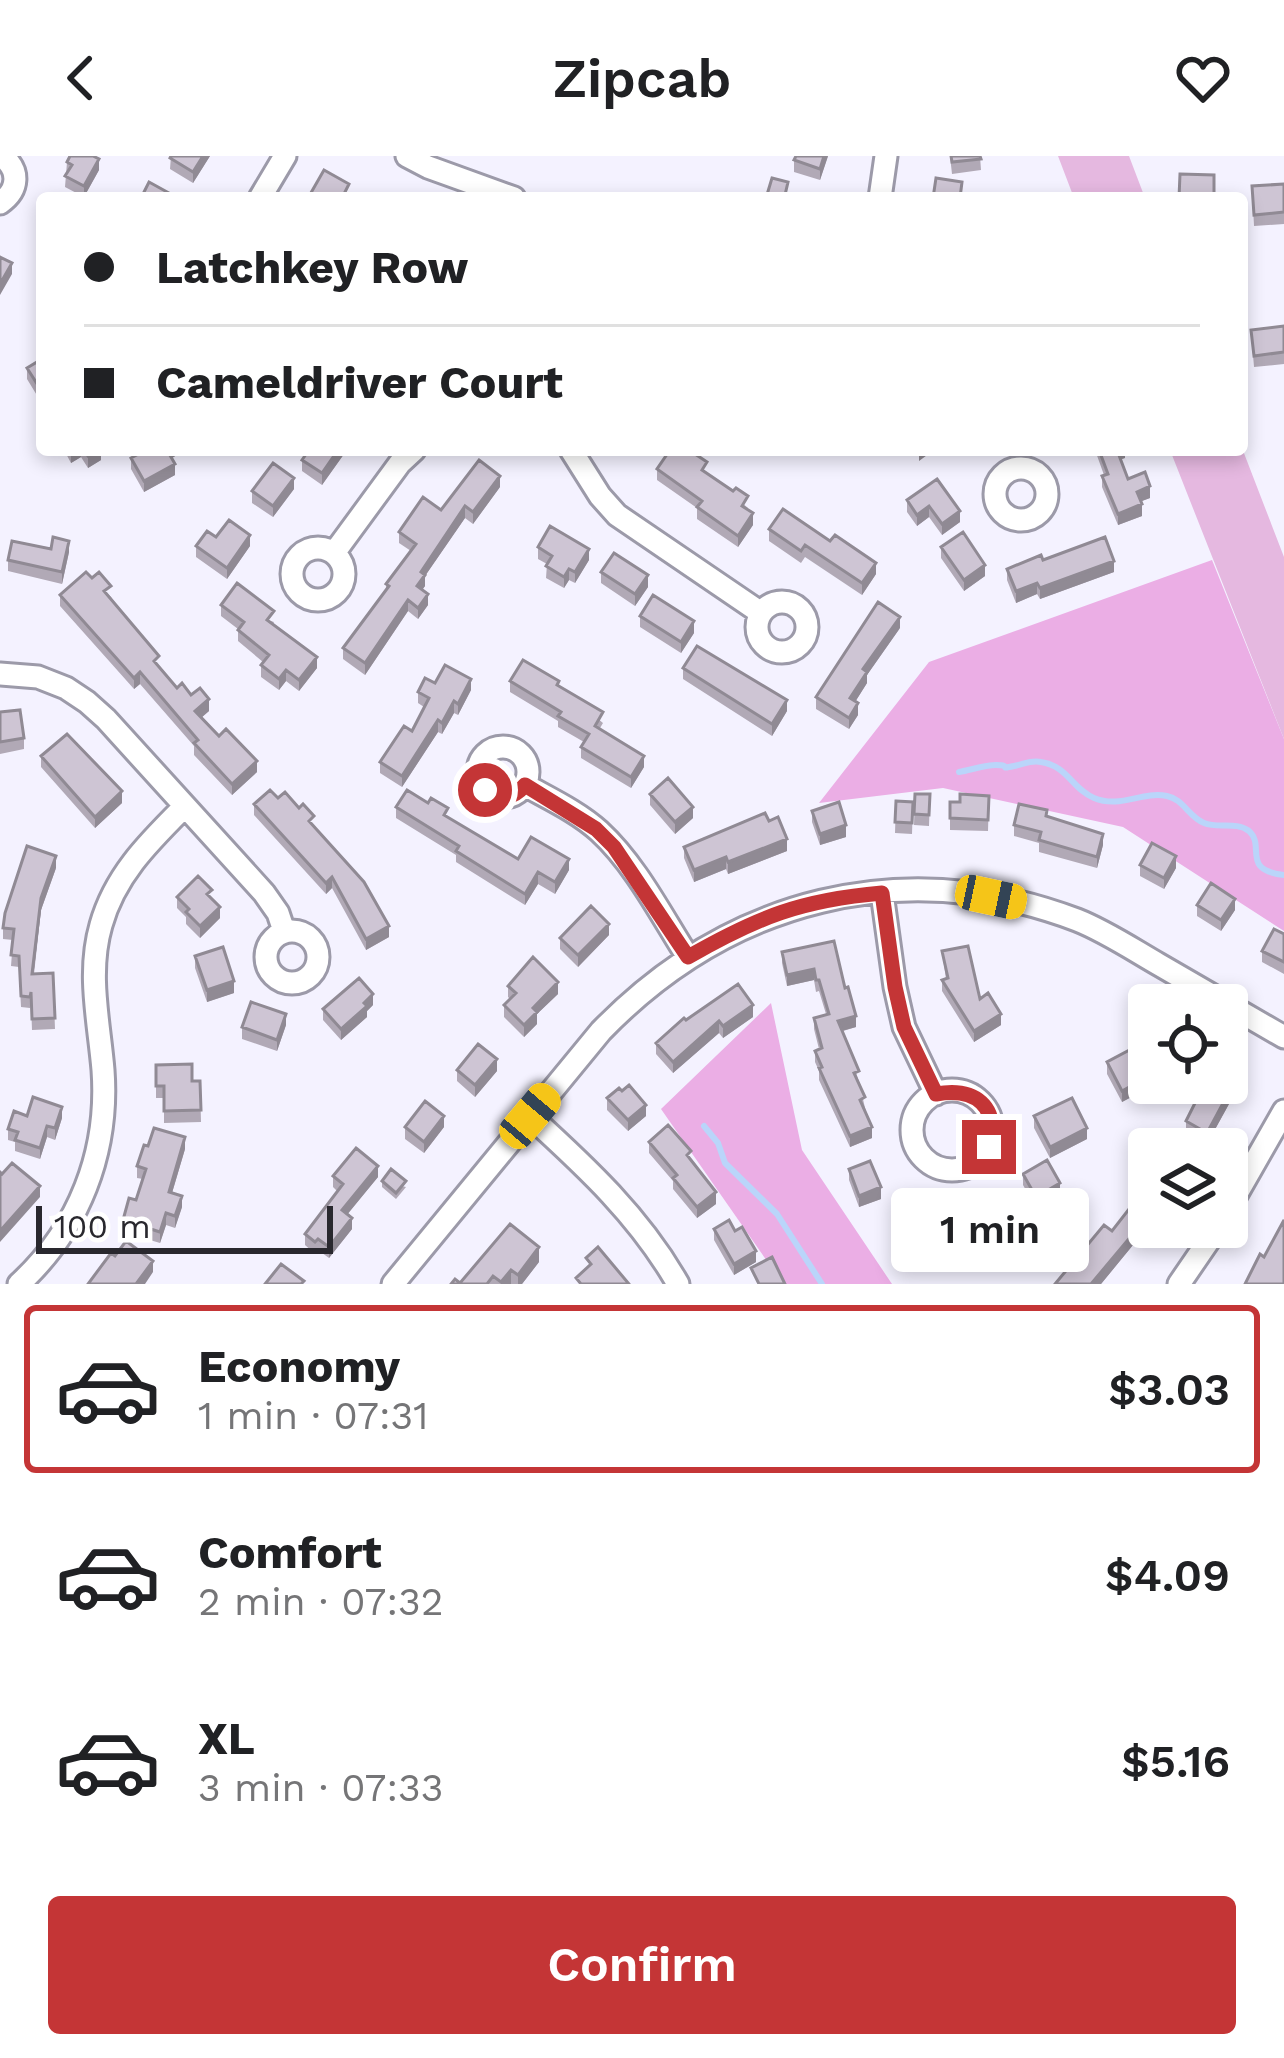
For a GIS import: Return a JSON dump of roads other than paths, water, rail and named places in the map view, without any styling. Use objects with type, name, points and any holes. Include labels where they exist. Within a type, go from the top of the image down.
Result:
[{"type":"street","points":[[0,203],[15,183],[12,166],[2,156]]},
{"type":"street","points":[[264,192],[285,156]]},
{"type":"street","points":[[407,156],[497,192]]},
{"type":"street","points":[[881,192],[886,156]]},
{"type":"street","points":[[334,553],[408,456]]},
{"type":"street","points":[[575,456],[617,515],[761,613]]},
{"type":"street","points":[[0,674],[38,676],[66,688],[106,719],[264,893],[284,932]]},
{"type":"street","points":[[525,785],[596,829],[614,847],[688,957]]},
{"type":"street","points":[[19,1284],[64,1234],[99,1148],[104,1074],[94,982],[95,950],[104,915],[136,856],[184,806]]},
{"type":"street","points":[[393,1284],[633,998],[688,957],[792,907],[833,898],[922,890],[1042,908],[1082,922],[1284,1037]]},
{"type":"street","points":[[882,893],[904,1027],[936,1094]]},
{"type":"street","points":[[1248,1174],[1284,1111]]},
{"type":"street","points":[[530,1116],[606,1185],[662,1256],[677,1284]]},
{"type":"street","points":[[1179,1284],[1204,1248]]},
{"type":"waterway","points":[[959,772],[1037,762],[1058,768],[1087,794],[1104,801],[1167,796],[1204,823],[1249,831],[1258,863],[1284,875]]},
{"type":"waterway","points":[[704,1126],[718,1143],[725,1163],[777,1214],[822,1284]]}]
